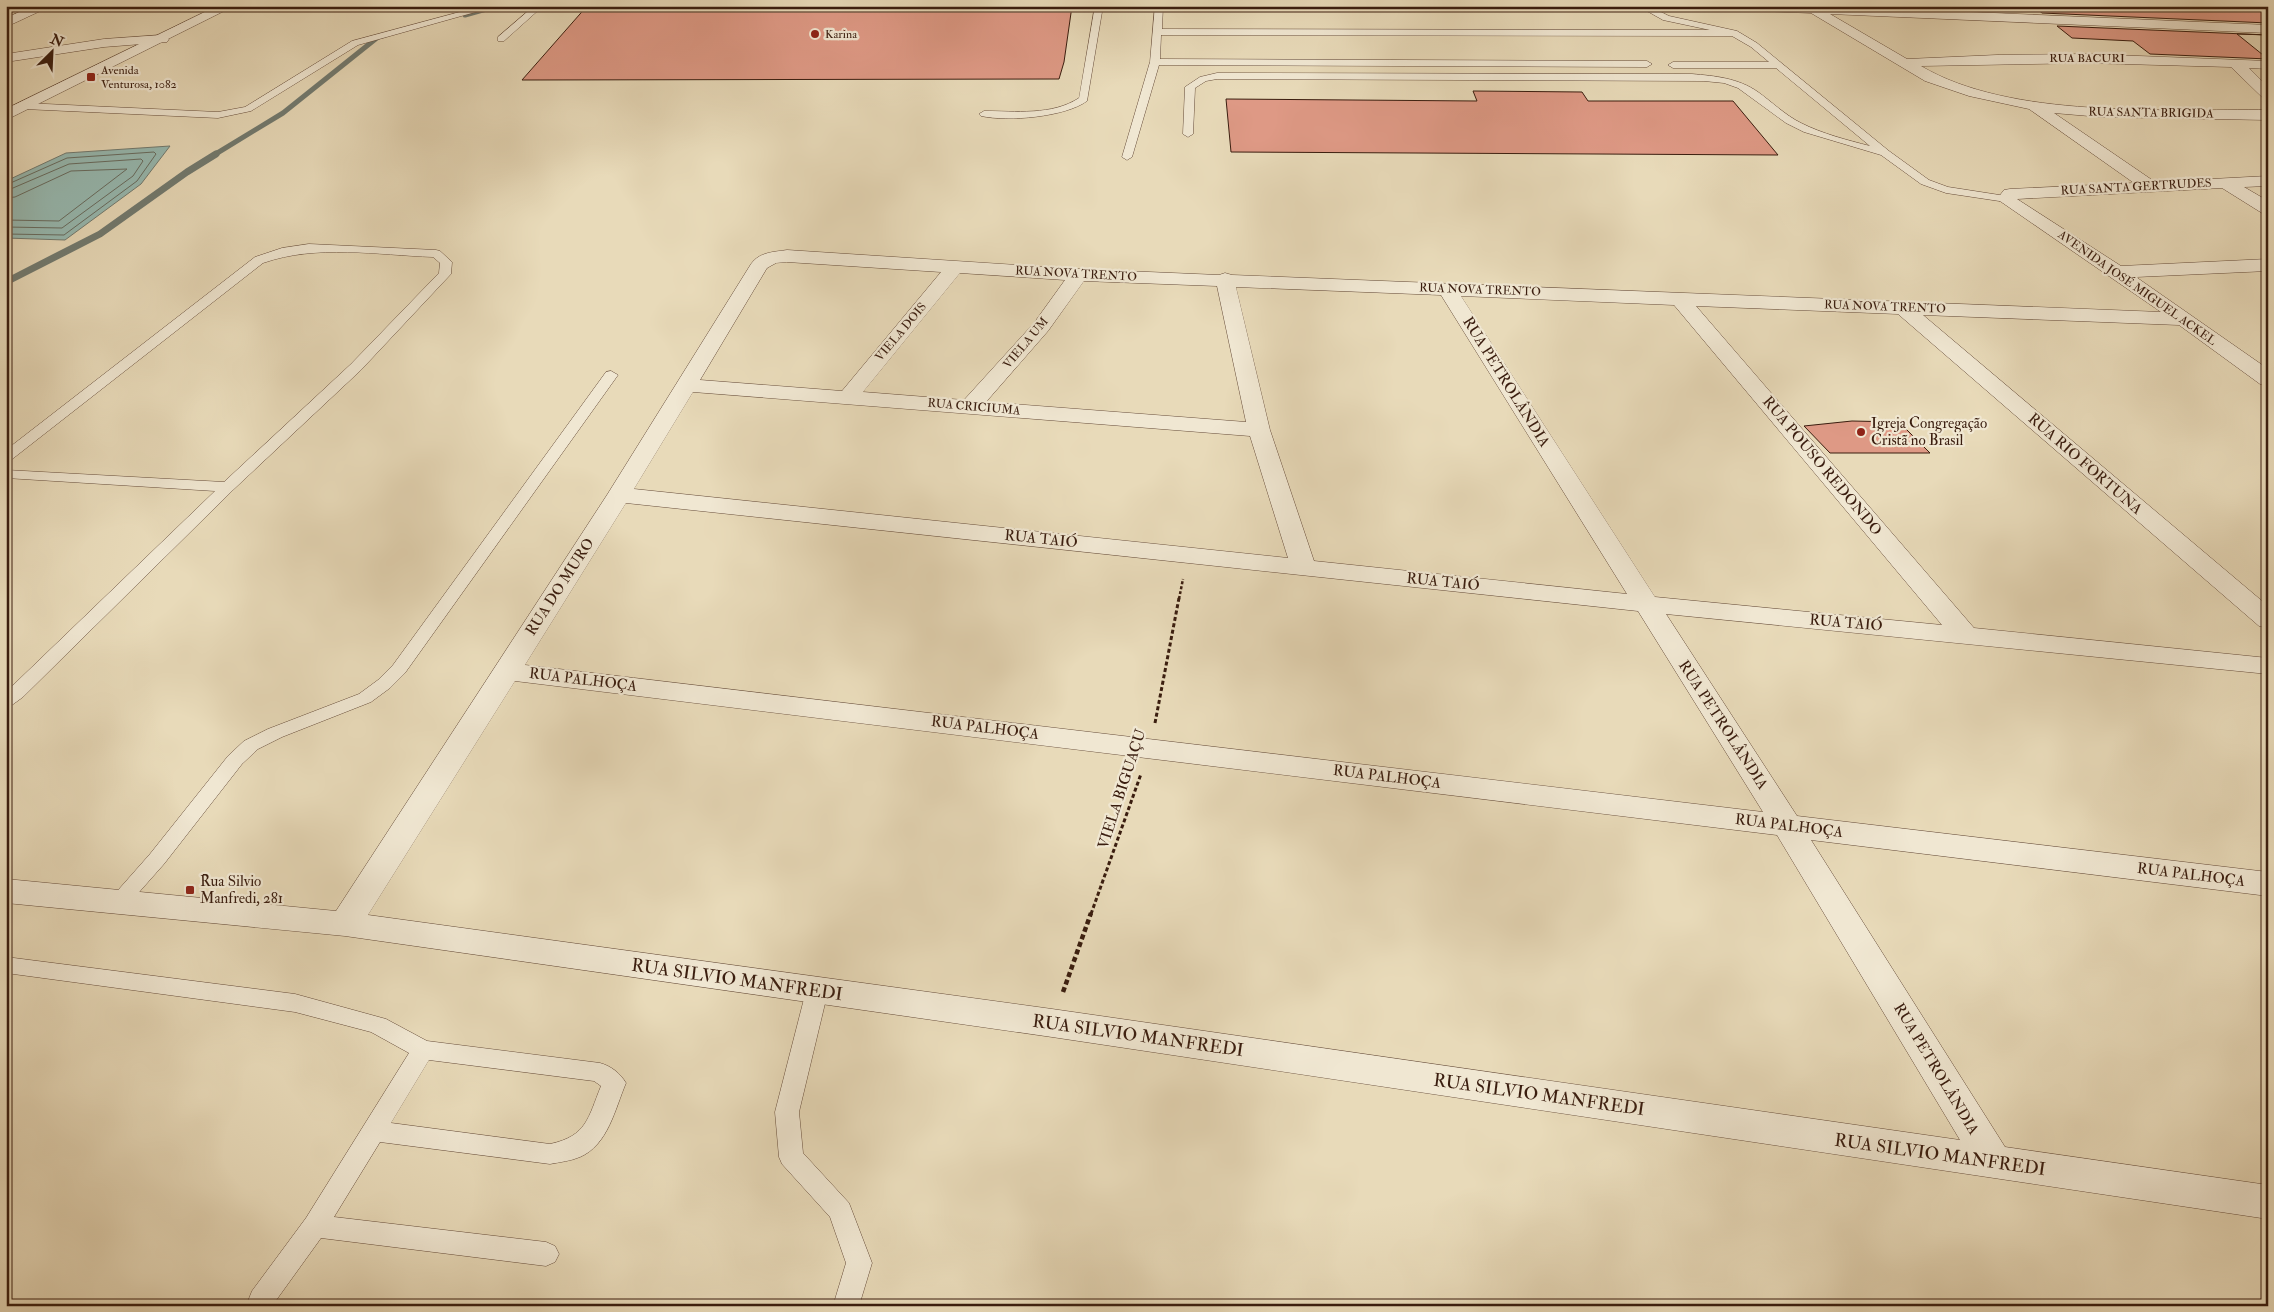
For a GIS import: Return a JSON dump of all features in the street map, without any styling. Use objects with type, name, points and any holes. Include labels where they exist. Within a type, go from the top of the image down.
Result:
[{"type":"street","points":[[6,23],[45,6]]},
{"type":"street","points":[[6,115],[140,44],[202,6]]},
{"type":"street","points":[[66,48],[120,47],[162,39],[228,6]]},
{"type":"street","points":[[1738,6],[2268,29]]},
{"type":"street","points":[[1815,8],[1930,78],[1948,85],[2034,106],[2150,186]]},
{"type":"street","points":[[2214,13],[2227,26]]},
{"type":"street","points":[[2104,21],[2118,34]]},
{"type":"street","points":[[6,58],[66,48],[140,44]]},
{"type":"street","points":[[2133,46],[2148,59]]},
{"type":"street","points":[[6,102],[120,47]]},
{"type":"street","name":"RUA BACURI","points":[[1906,63],[2032,58],[2148,59],[2268,65]]},
{"type":"street","points":[[2236,64],[2268,96]]},
{"type":"street","name":"RUA SANTA BRIGIDA","points":[[2034,106],[2102,112],[2268,115]]},
{"type":"street","name":"RUA SANTA GERTRUDES","points":[[2006,199],[2010,194],[2268,181]]},
{"type":"street","points":[[2224,182],[2268,209]]},
{"type":"street","name":"AVENIDA JOSÉ MIGUEL ACKEL","points":[[2006,199],[2117,272],[2181,319],[2267,377]]},
{"type":"street","name":"RUA NOVA TRENTO","points":[[779,256],[1078,275],[1225,279],[2181,319]]},
{"type":"street","name":"RUA DO MURO","points":[[345,924],[619,495],[688,385],[760,264],[779,256]]},
{"type":"street","points":[[2117,272],[2268,265]]},
{"type":"street","name":"VIELA DOIS","points":[[848,397],[955,267]]},
{"type":"street","name":"VIELA UM","points":[[970,407],[1034,335],[1064,297],[1078,275]]},
{"type":"street","points":[[1225,279],[1259,430],[1303,566]]},
{"type":"street","name":"RUA PETROLÂNDIA","points":[[1447,289],[1788,826],[1994,1163]]},
{"type":"street","name":"RUA POUSO REDONDO","points":[[1679,298],[1964,634]]},
{"type":"street","name":"RUA RIO FORTUNA","points":[[1903,308],[2268,620]]},
{"type":"street","name":"RUA CRICIUMA","points":[[688,385],[1259,430]]},
{"type":"street","name":"RUA TAIÓ","points":[[619,495],[1303,566],[1646,604],[1964,634],[2268,666]]},
{"type":"street","name":"RUA PALHOÇA","points":[[506,670],[2268,884]]},
{"type":"street","name":"RUA SILVIO MANFREDI","points":[[6,891],[345,924],[1052,1023],[2268,1202]]},
{"type":"lane","points":[[24,106],[187,114],[233,113],[248,109],[355,43],[375,36],[493,6]]},
{"type":"lane","points":[[501,39],[539,6]]},
{"type":"lane","points":[[984,114],[1055,112],[1078,105],[1084,99],[1098,6]]},
{"type":"lane","points":[[1127,157],[1155,62],[1156,32],[1160,6]]},
{"type":"lane","points":[[1642,6],[1666,18],[1734,33],[1754,45],[1885,153],[1924,182],[1946,190],[2006,199]]},
{"type":"lane","points":[[1156,32],[1734,33]]},
{"type":"lane","points":[[1155,62],[1778,65]]},
{"type":"lane","points":[[1188,134],[1190,87],[1203,79],[1217,76],[1692,77],[1726,81],[1742,86],[1785,119],[1800,127],[1843,142],[1885,153]]},
{"type":"lane","points":[[6,457],[259,260],[282,252],[309,248],[436,254],[446,262],[445,274],[356,367],[228,488],[17,693],[6,701]]},
{"type":"lane","points":[[119,902],[157,859],[235,760],[251,745],[275,733],[365,698],[384,684],[399,669],[611,375]]},
{"type":"lane","points":[[6,474],[228,488]]},
{"type":"lane","points":[[6,965],[295,1003],[378,1025],[423,1050],[600,1072],[614,1083],[593,1134],[574,1148],[550,1154],[375,1131]]},
{"type":"lane","points":[[817,991],[787,1112],[790,1148],[791,1157],[840,1211],[859,1263],[846,1306]]},
{"type":"lane","points":[[259,1306],[261,1300],[315,1226],[423,1050]]},
{"type":"lane","points":[[315,1226],[546,1254]]},
{"type":"path","name":"VIELA BIGUAÇU","points":[[1052,1023],[1150,748],[1187,554]]},
{"type":"water","points":[[170,146],[141,184],[65,240],[6,238],[6,181],[66,153]]},
{"type":"building","name":"Karina","points":[[587,6],[1072,6],[1064,62],[1059,79],[522,80]]},
{"type":"building","points":[[2033,6],[2198,6],[2268,12],[2268,23],[2042,13]]},
{"type":"building","points":[[2057,26],[2268,35],[2237,34],[2268,59],[2150,54],[2133,41],[2072,38]]},
{"type":"building","points":[[1473,91],[1582,92],[1588,101],[1733,101],[1778,155],[1231,152],[1226,99],[1477,101]]},
{"type":"building","name":"Igreja Congregação Cristã no Brasil","points":[[1852,421],[1899,422],[1930,453],[1830,453],[1804,426]]},
{"type":"waterway","points":[[465,15],[497,6]]},
{"type":"waterway","points":[[214,155],[283,113],[378,37],[385,35]]},
{"type":"waterway","points":[[6,282],[100,234],[187,172],[216,154]]},
{"type":"place","name":"Karina","points":[[815,34]]},
{"type":"place","name":"Avenida Venturosa, 1082","points":[[91,77]]},
{"type":"place","name":"Igreja Congregação Cristã no Brasil","points":[[1861,432]]},
{"type":"place","name":"Rua Silvio Manfredi, 281","points":[[190,890]]}]
